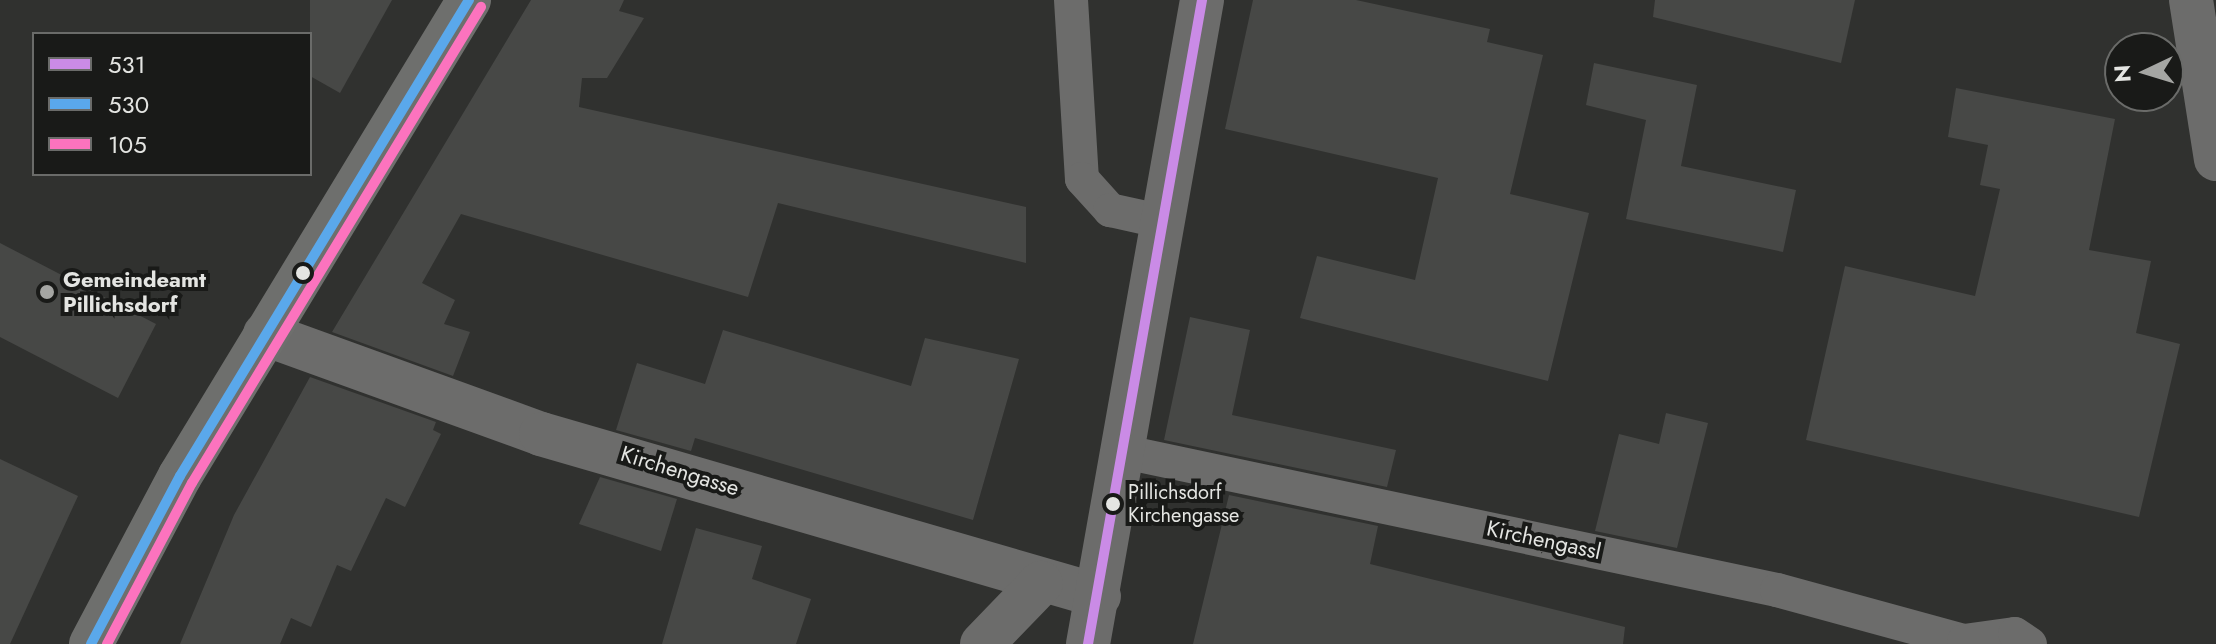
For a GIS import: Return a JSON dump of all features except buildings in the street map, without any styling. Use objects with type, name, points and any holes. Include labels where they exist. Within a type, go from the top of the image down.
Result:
[{"type":"main road","points":[[91,644],[265,334],[469,0]]},
{"type":"street","points":[[1088,644],[1099,596],[1120,451],[1202,0]]},
{"type":"street","points":[[2191,0],[2216,159]]},
{"type":"street","name":"Kirchengasse","points":[[265,334],[541,434],[1041,583],[1099,596]]},
{"type":"street","points":[[982,644],[1041,583]]},
{"type":"lane","points":[[1071,0],[1082,179],[1110,210],[1164,222]]},
{"type":"lane","name":"Kirchengassl","points":[[1120,451],[1777,590],[1962,642]]},
{"type":"lane","points":[[1962,642],[2015,634],[2030,644]]},
{"type":"transit line","name":"530","points":[[91,644],[180,476],[469,0]]},
{"type":"transit line","name":"531","points":[[1088,644],[1202,0]]},
{"type":"transit line","name":"105","points":[[107,644],[192,483],[481,7]]},
{"type":"place","name":"Gemeindeamt Pillichsdorf","points":[[47,292]]},
{"type":"place","name":"Pillichsdorf Kirchengasse","points":[[1113,504]]}]
